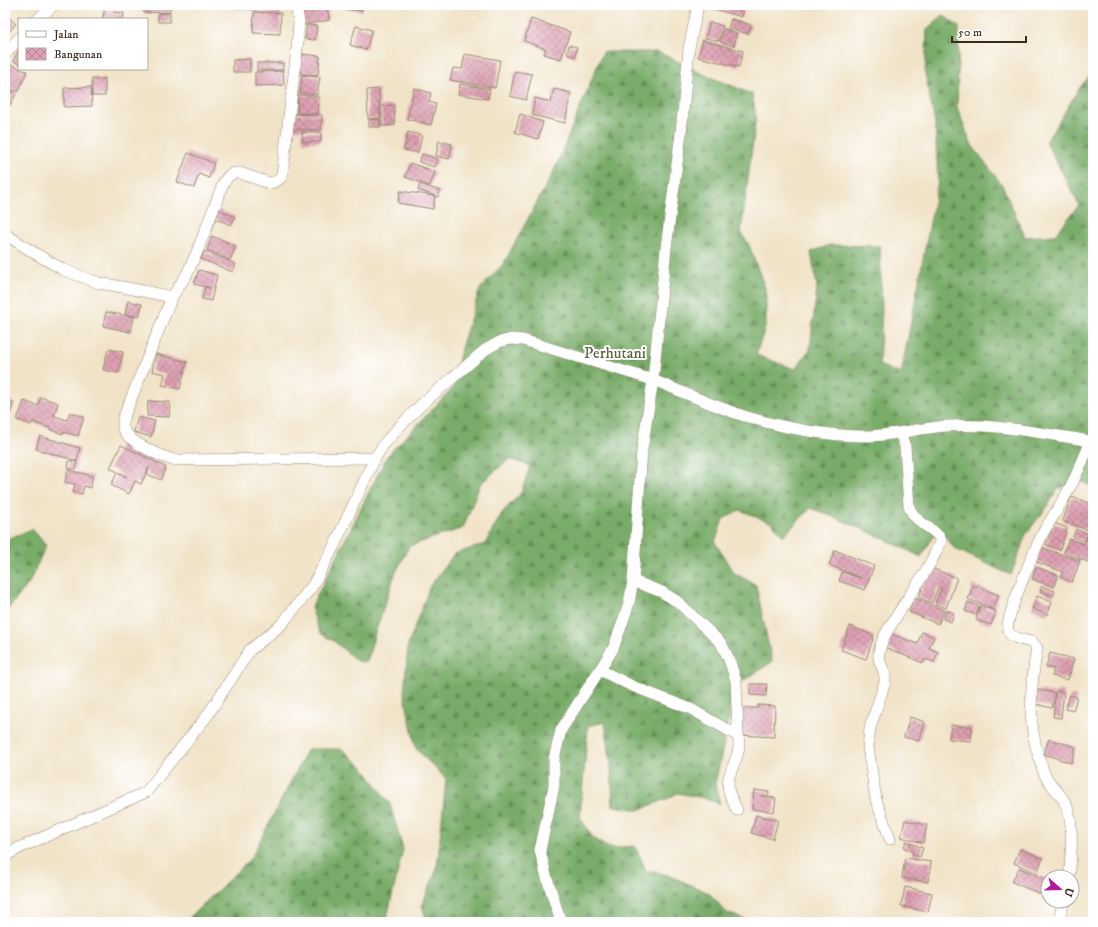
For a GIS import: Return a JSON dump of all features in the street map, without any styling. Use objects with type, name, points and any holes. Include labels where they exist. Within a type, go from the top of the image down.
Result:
[{"type":"street","points":[[39,18],[54,5]]},
{"type":"street","points":[[296,5],[299,22],[297,49],[282,176],[274,183],[269,183],[235,172],[227,176],[197,252],[187,274],[172,297],[124,418],[123,429],[128,436],[159,455],[173,460],[375,458]]},
{"type":"street","points":[[561,922],[546,875],[540,850],[554,786],[554,759],[559,736],[564,724],[580,698],[613,649],[622,624],[633,581],[642,450],[653,380],[666,248],[681,133],[689,48],[698,5]]},
{"type":"street","points":[[5,55],[18,39]]},
{"type":"street","points":[[5,234],[64,270],[100,283],[172,297]]},
{"type":"street","points":[[5,856],[19,848],[146,792],[207,716],[250,650],[282,624],[313,585],[335,544],[375,458],[384,444],[401,424],[422,404],[486,350],[499,342],[511,339],[522,340],[653,380],[742,415],[788,428],[859,436],[880,436],[948,426],[988,427],[1092,439],[1069,490],[1043,534],[1030,560],[1007,627],[1010,635],[1032,642],[1037,648],[1031,707],[1034,734],[1038,756],[1047,779],[1062,796],[1068,807],[1070,818],[1070,869]]},
{"type":"street","points":[[890,840],[876,800],[868,747],[870,728],[886,675],[880,662],[879,653],[887,632],[941,540],[937,534],[923,525],[911,514],[908,507],[905,446],[900,433]]},
{"type":"street","points":[[633,581],[662,592],[678,602],[721,642],[729,659],[736,681],[739,747],[730,772],[728,784],[730,796],[737,810]]},
{"type":"street","points":[[600,670],[632,686],[691,709],[738,736]]},
{"type":"street","points":[[1058,922],[1062,909]]},
{"type":"green space","name":"Perhutani","points":[[943,15],[959,27],[957,107],[971,144],[1002,185],[1025,237],[1055,235],[1079,205],[1046,142],[1081,86],[1093,72],[1093,487],[1079,481],[1058,489],[1047,507],[1026,534],[1011,575],[955,549],[938,529],[921,557],[894,543],[811,508],[783,536],[772,523],[740,510],[723,519],[715,542],[733,572],[756,585],[772,662],[732,688],[730,716],[715,784],[720,804],[700,797],[677,793],[669,798],[639,810],[613,806],[611,765],[605,722],[588,726],[580,817],[593,838],[611,848],[635,846],[646,870],[668,875],[709,893],[727,913],[752,922],[427,922],[422,905],[437,869],[446,779],[416,749],[404,693],[408,645],[430,586],[454,554],[485,544],[502,513],[521,493],[530,466],[509,459],[480,484],[463,528],[409,546],[395,574],[367,662],[357,661],[335,642],[320,633],[311,608],[387,456],[454,387],[461,348],[480,289],[504,263],[554,171],[603,52],[658,52],[703,74],[752,94],[756,117],[741,233],[749,245],[766,291],[766,324],[756,355],[795,369],[810,349],[817,287],[811,252],[830,245],[880,246],[882,310],[879,365],[901,374],[938,181],[935,123],[925,73],[927,29]]},
{"type":"green space","points":[[32,529],[46,545],[29,583],[5,613],[5,540]]},
{"type":"green space","points":[[308,749],[342,749],[362,766],[390,804],[403,849],[386,922],[185,922],[251,858]]},
{"type":"building","points":[[143,5],[170,5],[170,12],[144,13]]},
{"type":"building","points":[[237,5],[258,5],[257,10],[236,8]]},
{"type":"building","points":[[300,5],[327,5],[329,20],[303,25]]},
{"type":"building","points":[[345,5],[362,5],[362,11],[345,9]]},
{"type":"building","points":[[707,5],[745,5],[742,17],[706,7]]},
{"type":"building","points":[[104,11],[124,13],[123,18],[103,18]]},
{"type":"building","points":[[254,12],[281,13],[280,34],[253,33]]},
{"type":"building","points":[[170,13],[170,22],[158,22],[158,14]]},
{"type":"building","points":[[5,14],[16,24],[5,36]]},
{"type":"building","points":[[531,19],[570,32],[561,59],[544,54],[546,49],[524,41]]},
{"type":"building","points":[[731,19],[751,25],[748,34],[728,28]]},
{"type":"building","points":[[710,22],[723,26],[719,41],[705,38]]},
{"type":"building","points":[[307,25],[317,26],[315,40],[305,39]]},
{"type":"building","points":[[356,26],[372,30],[366,50],[350,45]]},
{"type":"building","points":[[724,29],[737,33],[734,46],[720,42]]},
{"type":"building","points":[[703,40],[743,51],[739,67],[698,57]]},
{"type":"building","points":[[569,45],[577,47],[575,57],[567,54]]},
{"type":"building","points":[[18,51],[18,64],[13,61]]},
{"type":"building","points":[[301,54],[320,56],[318,75],[300,74]]},
{"type":"building","points":[[465,54],[500,60],[495,88],[450,80],[453,68],[462,69]]},
{"type":"building","points":[[250,59],[250,72],[233,72],[233,60]]},
{"type":"building","points":[[5,62],[18,68],[18,70],[27,71],[18,92],[5,87]]},
{"type":"building","points":[[257,63],[283,63],[283,70],[257,70]]},
{"type":"building","points":[[283,71],[284,85],[255,86],[255,72]]},
{"type":"building","points":[[515,71],[532,74],[526,100],[510,96]]},
{"type":"building","points":[[302,75],[320,77],[317,95],[300,93]]},
{"type":"building","points":[[92,79],[105,79],[105,96],[92,96]]},
{"type":"building","points":[[460,84],[490,89],[488,99],[458,94]]},
{"type":"building","points":[[91,87],[92,106],[64,107],[64,88]]},
{"type":"building","points":[[5,88],[16,94],[9,107],[5,105]]},
{"type":"building","points":[[414,88],[431,93],[429,102],[436,104],[431,125],[407,119]]},
{"type":"building","points":[[379,89],[380,118],[368,119],[367,90]]},
{"type":"building","points":[[554,89],[571,93],[565,123],[532,115],[535,98],[551,102]]},
{"type":"building","points":[[298,95],[319,97],[318,114],[297,113]]},
{"type":"building","points":[[394,105],[395,125],[382,126],[381,106]]},
{"type":"building","points":[[292,114],[322,115],[321,130],[292,129]]},
{"type":"building","points":[[520,114],[543,122],[538,139],[515,132]]},
{"type":"building","points":[[380,119],[380,127],[369,127],[369,120]]},
{"type":"building","points":[[302,132],[321,132],[321,142],[303,142]]},
{"type":"building","points":[[408,132],[422,135],[418,153],[404,150]]},
{"type":"building","points":[[439,141],[452,144],[449,159],[436,156]]},
{"type":"building","points":[[188,153],[214,163],[209,178],[199,174],[194,188],[177,182]]},
{"type":"building","points":[[422,154],[438,159],[435,167],[419,162]]},
{"type":"building","points":[[410,163],[435,172],[430,186],[405,177]]},
{"type":"building","points":[[420,184],[440,191],[438,197],[418,190]]},
{"type":"building","points":[[400,191],[435,196],[433,209],[398,203]]},
{"type":"building","points":[[218,209],[235,217],[231,225],[214,218]]},
{"type":"building","points":[[212,236],[236,246],[230,260],[207,250]]},
{"type":"building","points":[[204,251],[236,264],[233,272],[201,259]]},
{"type":"building","points":[[199,270],[217,275],[211,301],[202,299],[205,287],[210,288],[194,284]]},
{"type":"building","points":[[128,301],[142,304],[139,317],[125,314]]},
{"type":"building","points":[[106,312],[134,317],[131,332],[103,326]]},
{"type":"building","points":[[108,349],[123,352],[118,373],[103,370]]},
{"type":"building","points":[[156,354],[187,362],[180,389],[162,385],[165,374],[152,371]]},
{"type":"building","points":[[41,397],[58,403],[54,416],[67,420],[70,412],[84,417],[78,436],[63,432],[63,434],[32,422],[31,425],[17,420],[24,401],[38,406]]},
{"type":"building","points":[[5,399],[14,403],[10,414],[5,412]]},
{"type":"building","points":[[148,401],[170,402],[169,417],[147,416]]},
{"type":"building","points":[[138,417],[155,421],[151,437],[134,432]]},
{"type":"building","points":[[40,436],[80,448],[77,461],[36,449]]},
{"type":"building","points":[[121,445],[166,467],[161,480],[147,474],[149,467],[141,484],[135,481],[129,494],[111,485],[117,473],[127,477],[110,468]]},
{"type":"building","points":[[69,461],[77,461],[76,469],[68,469]]},
{"type":"building","points":[[68,470],[93,476],[90,488],[84,486],[82,494],[73,492],[75,484],[65,482]]},
{"type":"building","points":[[1071,497],[1093,504],[1093,516],[1088,530],[1063,521]]},
{"type":"building","points":[[1054,523],[1067,528],[1060,550],[1046,545]]},
{"type":"building","points":[[1076,529],[1088,534],[1085,541],[1073,537]]},
{"type":"building","points":[[1087,537],[1093,539],[1093,557],[1091,563],[1064,553],[1069,539],[1085,544]]},
{"type":"building","points":[[1041,547],[1080,561],[1072,582],[1060,577],[1063,572],[1036,562]]},
{"type":"building","points":[[835,550],[874,566],[865,590],[839,581],[842,572],[861,578],[829,565]]},
{"type":"building","points":[[929,567],[957,578],[946,608],[935,604],[941,590],[938,587],[932,603],[919,598]]},
{"type":"building","points":[[1036,567],[1058,575],[1054,587],[1032,579]]},
{"type":"building","points":[[973,585],[999,595],[993,609],[968,599]]},
{"type":"building","points":[[1042,586],[1055,591],[1053,596],[1040,591]]},
{"type":"building","points":[[1037,596],[1052,602],[1047,615],[1032,608]]},
{"type":"building","points":[[914,598],[944,610],[938,624],[909,612]]},
{"type":"building","points":[[968,602],[979,606],[976,615],[965,611]]},
{"type":"building","points":[[980,606],[996,611],[991,625],[976,620]]},
{"type":"building","points":[[946,610],[954,613],[951,622],[943,619]]},
{"type":"building","points":[[850,626],[874,636],[866,659],[841,650]]},
{"type":"building","points":[[922,632],[934,637],[929,648],[938,652],[934,662],[925,659],[923,663],[884,647],[889,633],[917,644]]},
{"type":"building","points":[[1050,653],[1074,659],[1068,680],[1052,676],[1054,669],[1046,667]]},
{"type":"building","points":[[750,684],[767,684],[766,696],[750,695]]},
{"type":"building","points":[[1038,690],[1055,693],[1052,708],[1035,704]]},
{"type":"building","points":[[1056,691],[1064,692],[1061,718],[1053,717]]},
{"type":"building","points":[[1070,695],[1077,697],[1073,711],[1066,709]]},
{"type":"building","points":[[758,705],[775,706],[774,737],[740,735],[742,708],[758,708]]},
{"type":"building","points":[[910,717],[925,722],[919,741],[904,737]]},
{"type":"building","points":[[951,725],[972,727],[971,741],[949,739]]},
{"type":"building","points":[[1049,739],[1076,747],[1071,763],[1044,754]]},
{"type":"building","points":[[754,790],[769,792],[768,796],[761,796],[776,798],[774,812],[752,809]]},
{"type":"building","points":[[756,815],[778,820],[773,839],[751,833]]},
{"type":"building","points":[[905,820],[927,825],[923,843],[901,837]]},
{"type":"building","points":[[906,841],[923,848],[920,857],[912,854],[913,851],[904,848]]},
{"type":"building","points":[[1020,849],[1043,858],[1037,873],[1014,863]]},
{"type":"building","points":[[905,858],[931,862],[928,882],[902,878]]},
{"type":"building","points":[[1019,868],[1040,877],[1040,894],[1012,882]]},
{"type":"building","points":[[905,887],[932,893],[928,912],[901,906]]}]
